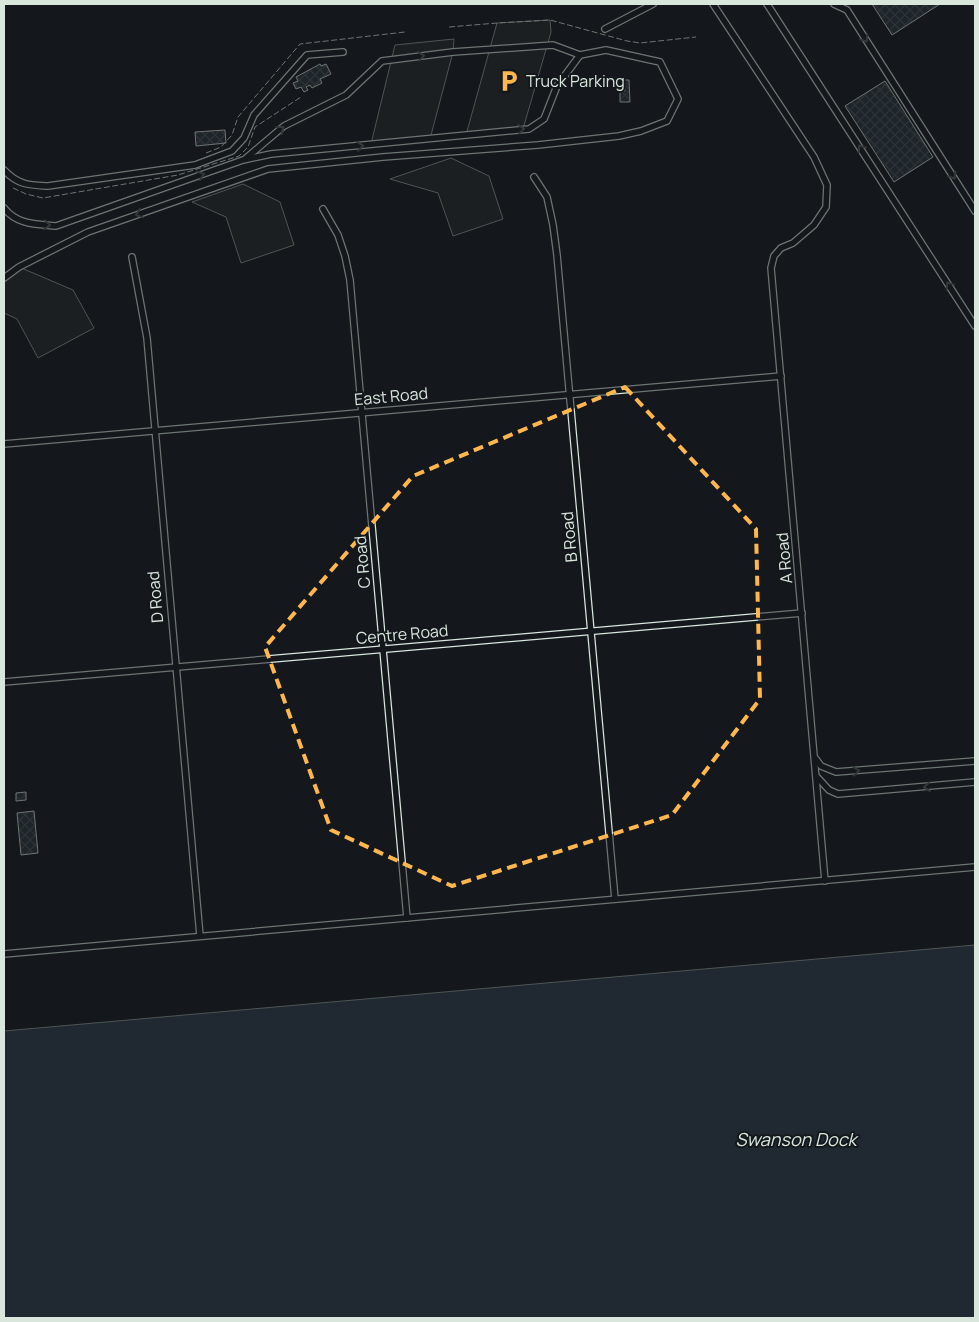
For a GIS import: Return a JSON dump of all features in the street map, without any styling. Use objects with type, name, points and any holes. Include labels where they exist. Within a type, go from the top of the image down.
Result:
[{"type":"lane","points":[[605,29],[653,4]]},
{"type":"lane","name":"A Road","points":[[713,4],[814,156],[827,185],[826,207],[814,225],[792,243],[781,248],[774,256],[772,268],[825,880]]},
{"type":"lane","points":[[767,4],[975,326]]},
{"type":"lane","points":[[834,4],[847,10]]},
{"type":"lane","points":[[843,4],[975,211]]},
{"type":"lane","points":[[4,278],[19,268],[88,232],[268,169],[619,136],[667,121],[678,99],[660,62],[606,50],[580,55],[553,45],[452,52],[382,61],[346,95],[284,126],[243,160]]},
{"type":"lane","points":[[4,170],[8,175],[24,184],[48,186],[195,165],[232,151],[244,138],[254,115],[307,55],[343,52]]},
{"type":"lane","points":[[4,208],[8,214],[24,223],[56,226],[243,160],[271,154],[529,129],[544,119],[557,86],[580,55]]},
{"type":"lane","name":"B Road","points":[[534,177],[547,197],[558,255],[615,899]]},
{"type":"lane","name":"C Road","points":[[324,209],[338,235],[350,280],[407,918]]},
{"type":"lane","name":"D Road","points":[[132,258],[147,338],[200,936]]},
{"type":"lane","name":"East Road","points":[[4,444],[781,376]]},
{"type":"lane","name":"Centre Road","points":[[4,682],[802,612]]},
{"type":"lane","points":[[815,755],[821,766],[836,772],[975,761]]},
{"type":"lane","points":[[816,776],[829,790],[838,794],[975,782]]},
{"type":"lane","points":[[4,954],[975,867]]},
{"type":"highlighted area","points":[[625,387],[756,529],[760,699],[672,815],[452,886],[331,830],[265,647],[413,476]]},
{"type":"shaded area","name":"Truck Parking","points":[[550,20],[551,32],[523,129],[466,135],[497,23]]},
{"type":"shaded area","points":[[454,39],[453,52],[430,139],[371,144],[395,45]]},
{"type":"shaded area","points":[[451,158],[489,176],[503,219],[453,236],[438,193],[390,179]]},
{"type":"shaded area","points":[[243,184],[280,202],[294,245],[241,263],[226,217],[192,202]]},
{"type":"shaded area","points":[[19,267],[73,290],[94,328],[38,358],[17,319],[4,313],[4,278]]},
{"type":"water","name":"Swanson Dock","points":[[975,945],[975,1318],[4,1318],[4,1031]]},
{"type":"building","points":[[872,4],[940,4],[892,35]]},
{"type":"building","points":[[320,64],[321,66],[326,64],[331,74],[320,79],[322,83],[312,88],[310,85],[306,87],[308,90],[304,92],[301,87],[296,89],[293,83],[298,81],[296,77]]},
{"type":"building","points":[[624,80],[629,80],[630,102],[620,102],[620,91],[625,91]]},
{"type":"building","points":[[885,81],[933,157],[894,182],[845,106]]},
{"type":"building","points":[[225,130],[226,143],[196,146],[195,132]]},
{"type":"building","points":[[26,792],[26,800],[16,801],[16,793]]},
{"type":"building","points":[[34,811],[38,853],[21,855],[17,813]]},
{"type":"fence","points":[[449,27],[550,20],[640,43],[696,37]]},
{"type":"fence","points":[[206,153],[221,147],[232,135],[238,117],[300,44],[405,32]]},
{"type":"fence","points":[[13,188],[26,194],[43,198],[178,175],[239,156],[248,147],[255,127],[301,97]]},
{"type":"place","name":"Truck Parking","points":[[509,81]]}]
